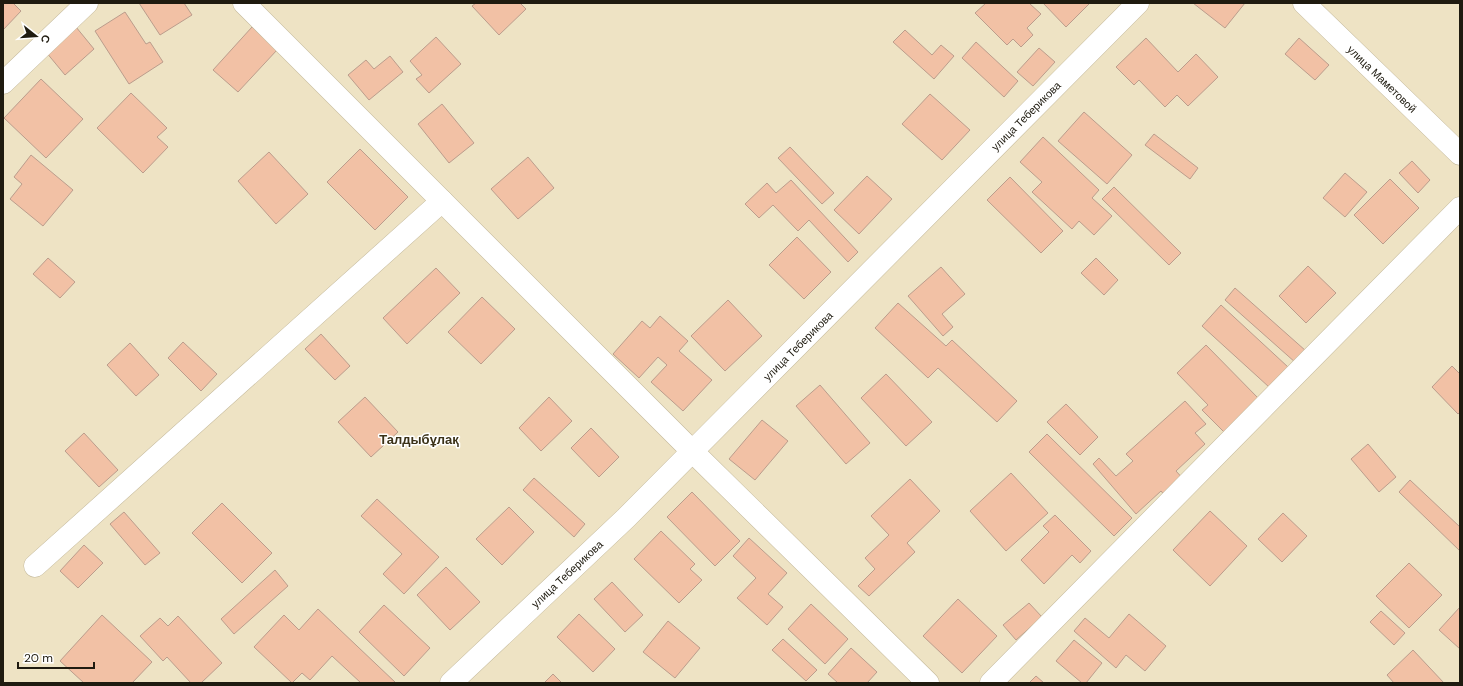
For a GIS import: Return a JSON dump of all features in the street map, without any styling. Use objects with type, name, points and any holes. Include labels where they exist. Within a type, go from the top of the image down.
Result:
[{"type":"street","points":[[3,82],[87,3]]},
{"type":"street","points":[[244,3],[693,452],[928,683]]},
{"type":"street","name":"улица Теберикова","points":[[451,683],[626,518],[693,452],[1138,3]]},
{"type":"street","name":"улица Маметовой","points":[[1304,3],[1460,154]]},
{"type":"street","points":[[35,566],[442,201]]},
{"type":"street","points":[[991,683],[1460,208]]},
{"type":"building","points":[[3,3],[13,3],[21,11],[3,30]]},
{"type":"building","points":[[139,3],[184,3],[192,15],[160,35]]},
{"type":"building","points":[[476,3],[520,3],[526,9],[499,35],[472,6]]},
{"type":"building","points":[[986,3],[1029,3],[1041,14],[1027,28],[1033,35],[1021,47],[1013,39],[1007,45],[975,13]]},
{"type":"building","points":[[1043,3],[1090,3],[1066,27]]},
{"type":"building","points":[[1193,3],[1245,3],[1225,28]]},
{"type":"building","points":[[125,12],[146,44],[150,42],[163,62],[129,84],[95,31]]},
{"type":"building","points":[[76,27],[94,49],[65,75],[46,52]]},
{"type":"building","points":[[252,27],[277,50],[238,92],[213,70]]},
{"type":"building","points":[[905,30],[932,55],[941,45],[954,56],[934,79],[893,42]]},
{"type":"building","points":[[436,37],[461,64],[429,93],[416,79],[422,75],[410,61]]},
{"type":"building","points":[[1146,38],[1178,72],[1196,54],[1218,77],[1188,106],[1177,95],[1165,107],[1139,80],[1134,85],[1116,67]]},
{"type":"building","points":[[1299,38],[1329,65],[1315,80],[1285,54]]},
{"type":"building","points":[[976,42],[1018,81],[1004,97],[962,58]]},
{"type":"building","points":[[1039,48],[1055,62],[1033,86],[1017,72]]},
{"type":"building","points":[[390,56],[403,72],[369,100],[348,75],[366,60],[374,69]]},
{"type":"building","points":[[41,79],[83,119],[46,158],[4,118]]},
{"type":"building","points":[[131,93],[167,128],[157,137],[168,147],[143,173],[97,128]]},
{"type":"building","points":[[930,94],[970,130],[942,160],[902,124]]},
{"type":"building","points":[[442,104],[474,143],[449,163],[418,124]]},
{"type":"building","points":[[1084,112],[1132,155],[1107,184],[1058,141]]},
{"type":"building","points":[[1154,134],[1198,168],[1190,179],[1145,145]]},
{"type":"building","points":[[1043,137],[1099,190],[1092,198],[1112,216],[1094,235],[1079,221],[1072,229],[1032,192],[1042,182],[1020,162]]},
{"type":"building","points":[[790,147],[834,193],[822,204],[778,158]]},
{"type":"building","points":[[360,149],[408,197],[375,230],[327,182]]},
{"type":"building","points":[[269,152],[308,194],[276,224],[238,181]]},
{"type":"building","points":[[31,155],[73,190],[43,226],[10,199],[22,184],[14,177]]},
{"type":"building","points":[[528,157],[554,188],[518,219],[491,189]]},
{"type":"building","points":[[1412,161],[1430,180],[1418,193],[1399,173]]},
{"type":"building","points":[[1345,173],[1367,192],[1345,217],[1323,198]]},
{"type":"building","points":[[867,176],[892,199],[859,234],[834,210]]},
{"type":"building","points":[[1010,177],[1063,231],[1041,253],[987,200]]},
{"type":"building","points":[[1390,179],[1419,208],[1383,244],[1354,215]]},
{"type":"building","points":[[791,180],[858,252],[848,262],[809,220],[798,231],[773,205],[759,218],[745,204],[767,183],[776,193]]},
{"type":"building","points":[[1114,187],[1181,253],[1169,265],[1102,199]]},
{"type":"building","points":[[797,237],[831,272],[804,299],[769,265]]},
{"type":"building","points":[[48,258],[75,282],[60,298],[33,274]]},
{"type":"building","points":[[1096,258],[1118,280],[1104,295],[1081,273]]},
{"type":"building","points":[[1308,266],[1336,293],[1306,323],[1279,296]]},
{"type":"building","points":[[941,267],[965,294],[942,314],[953,327],[943,336],[908,296]]},
{"type":"building","points":[[436,268],[460,293],[407,344],[383,318]]},
{"type":"building","points":[[1235,288],[1306,351],[1296,363],[1225,300]]},
{"type":"building","points":[[482,297],[515,329],[481,364],[448,332]]},
{"type":"building","points":[[728,300],[762,336],[725,371],[691,336]]},
{"type":"building","points":[[898,303],[946,346],[952,340],[1017,401],[997,422],[938,368],[928,378],[875,328]]},
{"type":"building","points":[[1221,305],[1288,367],[1269,387],[1202,326]]},
{"type":"building","points":[[660,316],[688,341],[679,351],[712,380],[683,411],[651,382],[667,365],[658,357],[639,378],[613,354],[642,321],[650,328]]},
{"type":"building","points":[[321,334],[350,366],[335,380],[305,349]]},
{"type":"building","points":[[183,342],[217,374],[201,391],[168,358]]},
{"type":"building","points":[[130,343],[159,375],[136,396],[107,365]]},
{"type":"building","points":[[1206,345],[1259,399],[1225,433],[1202,410],[1208,405],[1177,373]]},
{"type":"building","points":[[1452,366],[1460,374],[1460,412],[1458,414],[1432,387]]},
{"type":"building","points":[[886,374],[932,422],[906,446],[861,398]]},
{"type":"building","points":[[820,385],[870,443],[846,464],[796,406]]},
{"type":"building","points":[[365,397],[398,432],[371,457],[338,422]]},
{"type":"building","points":[[549,397],[572,421],[541,451],[519,428]]},
{"type":"building","points":[[1185,401],[1206,424],[1195,433],[1205,444],[1176,471],[1185,481],[1167,498],[1161,491],[1136,514],[1093,464],[1099,458],[1116,476],[1133,461],[1126,454]]},
{"type":"building","points":[[1066,404],[1098,437],[1080,455],[1047,422]]},
{"type":"building","points":[[762,420],[788,441],[755,480],[729,459]]},
{"type":"building","points":[[591,428],[619,457],[599,477],[571,448]]},
{"type":"building","points":[[84,433],[118,470],[99,487],[65,451]]},
{"type":"building","points":[[1047,434],[1132,518],[1114,536],[1029,452]]},
{"type":"building","points":[[1368,444],[1396,477],[1379,492],[1351,459]]},
{"type":"building","points":[[1011,473],[1048,513],[1006,551],[970,511]]},
{"type":"building","points":[[534,478],[585,524],[574,537],[523,490]]},
{"type":"building","points":[[910,479],[940,511],[907,543],[915,552],[869,596],[858,586],[875,569],[865,558],[889,535],[871,516]]},
{"type":"building","points":[[1410,480],[1460,527],[1460,551],[1399,492]]},
{"type":"building","points":[[692,492],[740,541],[715,566],[667,517]]},
{"type":"building","points":[[377,499],[439,557],[404,594],[383,574],[402,554],[361,516]]},
{"type":"building","points":[[222,503],[272,553],[242,583],[192,533]]},
{"type":"building","points":[[509,507],[534,532],[502,565],[476,539]]},
{"type":"building","points":[[1210,511],[1247,546],[1210,586],[1173,550]]},
{"type":"building","points":[[124,512],[160,553],[145,565],[110,524]]},
{"type":"building","points":[[1283,513],[1307,536],[1282,562],[1258,539]]},
{"type":"building","points":[[1055,515],[1091,551],[1080,563],[1072,555],[1044,584],[1021,560],[1049,532],[1043,526]]},
{"type":"building","points":[[661,531],[695,564],[690,569],[702,580],[679,603],[634,559]]},
{"type":"building","points":[[749,538],[787,573],[768,594],[783,607],[767,625],[737,598],[756,578],[733,556]]},
{"type":"building","points":[[84,545],[103,563],[78,588],[60,571]]},
{"type":"building","points":[[1409,563],[1442,595],[1409,628],[1376,596]]},
{"type":"building","points":[[446,567],[480,602],[450,630],[417,595]]},
{"type":"building","points":[[275,570],[288,586],[234,634],[221,619]]},
{"type":"building","points":[[612,582],[643,615],[625,632],[594,599]]},
{"type":"building","points":[[958,599],[997,636],[962,673],[923,636]]},
{"type":"building","points":[[1029,603],[1042,617],[1016,640],[1003,625]]},
{"type":"building","points":[[811,604],[848,639],[825,664],[788,629]]},
{"type":"building","points":[[384,605],[430,648],[404,676],[359,632]]},
{"type":"building","points":[[1460,607],[1460,649],[1439,630]]},
{"type":"building","points":[[318,609],[396,683],[361,683],[332,656],[310,680],[302,673],[292,683],[254,647],[284,615],[299,630]]},
{"type":"building","points":[[1381,611],[1405,633],[1394,645],[1370,622]]},
{"type":"building","points":[[579,614],[615,649],[593,672],[557,637]]},
{"type":"building","points":[[1129,614],[1166,646],[1145,671],[1126,655],[1116,668],[1074,631],[1085,618],[1109,638]]},
{"type":"building","points":[[102,615],[152,662],[132,683],[84,683],[60,661]]},
{"type":"building","points":[[178,616],[222,663],[201,683],[191,683],[167,657],[163,661],[140,636],[160,618],[168,626]]},
{"type":"building","points":[[668,621],[700,648],[675,678],[643,652]]},
{"type":"building","points":[[783,639],[817,670],[806,681],[772,650]]},
{"type":"building","points":[[1074,640],[1102,663],[1086,683],[1082,683],[1056,661]]},
{"type":"building","points":[[851,648],[877,672],[867,683],[838,683],[828,674]]},
{"type":"building","points":[[1413,650],[1444,683],[1394,683],[1387,675]]},
{"type":"building","points":[[553,674],[562,683],[544,683]]},
{"type":"building","points":[[1036,676],[1044,683],[1029,683]]},
{"type":"district","name":"Талдыбұлақ","points":[[419,439]]}]
